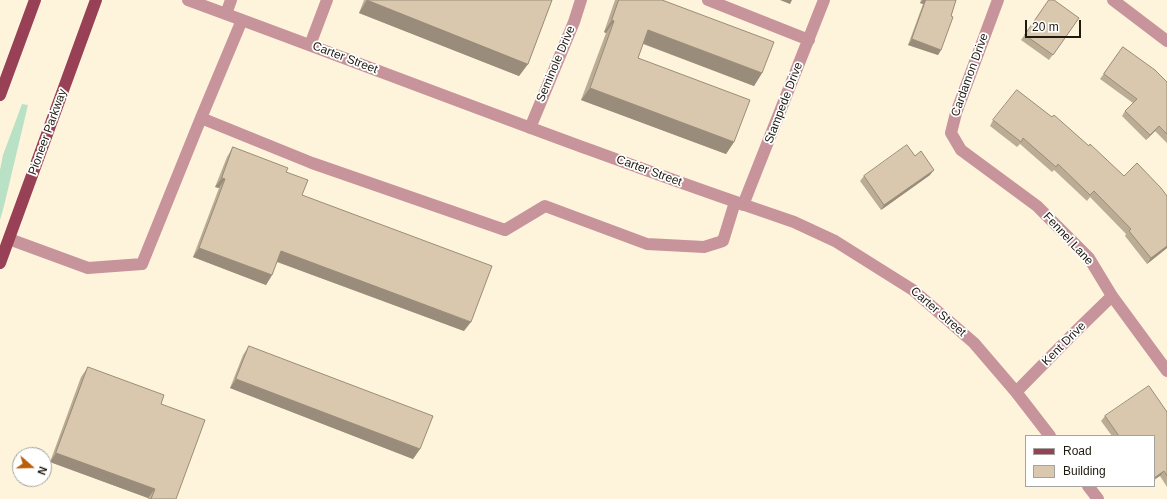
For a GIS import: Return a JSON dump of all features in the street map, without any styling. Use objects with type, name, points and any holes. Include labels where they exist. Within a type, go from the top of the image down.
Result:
[{"type":"main road","points":[[0,95],[35,0]]},
{"type":"main road","name":"Pioneer Parkway","points":[[0,263],[96,0]]},
{"type":"street","name":"Carter Street","points":[[188,0],[530,128],[739,204],[794,222],[835,241],[914,290],[974,343],[1016,392],[1049,435]]},
{"type":"street","points":[[226,14],[231,0]]},
{"type":"street","points":[[310,45],[327,0]]},
{"type":"street","name":"Seminole Drive","points":[[530,128],[574,22],[581,0]]},
{"type":"street","points":[[708,0],[809,40]]},
{"type":"street","name":"Stampede Drive","points":[[201,118],[312,163],[505,230],[545,206],[648,244],[704,247],[723,241],[809,40],[824,0]]},
{"type":"street","name":"Cardamon Drive","points":[[961,150],[951,133],[956,112],[998,0]]},
{"type":"street","points":[[1112,0],[1167,41]]},
{"type":"street","points":[[9,239],[88,268],[142,264],[242,20]]},
{"type":"street","name":"Fennel Lane","points":[[961,150],[1037,206],[1089,258],[1112,296],[1167,371]]},
{"type":"street","name":"Kent Drive","points":[[1016,392],[1112,296]]},
{"type":"street","points":[[1089,487],[1098,499]]},
{"type":"green space","points":[[22,104],[28,105],[0,220],[0,170],[3,155]]},
{"type":"building","points":[[367,0],[552,0],[528,64]]},
{"type":"building","points":[[619,0],[662,0],[774,42],[762,73],[648,30],[638,58],[750,100],[734,142],[590,88],[614,21],[612,20]]},
{"type":"building","points":[[926,0],[956,0],[951,16],[953,17],[941,50],[912,39]]},
{"type":"building","points":[[1049,0],[1054,0],[1079,18],[1053,55],[1025,35]]},
{"type":"building","points":[[1123,47],[1155,70],[1167,82],[1167,134],[1159,126],[1150,135],[1125,111],[1137,99],[1104,74]]},
{"type":"building","points":[[1017,90],[1052,117],[1054,115],[1089,146],[1090,144],[1124,176],[1137,163],[1167,196],[1167,246],[1151,258],[1129,231],[1131,229],[1094,191],[1090,195],[1058,164],[1056,167],[1023,138],[1021,142],[993,120]]},
{"type":"building","points":[[907,145],[915,156],[921,151],[934,170],[884,205],[864,176]]},
{"type":"building","points":[[233,147],[288,168],[286,172],[308,180],[302,195],[492,266],[471,322],[281,251],[272,275],[199,248],[225,179],[222,178]]},
{"type":"building","points":[[249,346],[433,416],[420,449],[236,379]]},
{"type":"building","points":[[88,367],[164,395],[161,404],[205,420],[176,499],[151,499],[155,489],[56,453]]},
{"type":"building","points":[[1149,386],[1167,412],[1167,476],[1164,471],[1155,477],[1155,435],[1118,435],[1105,416]]}]
